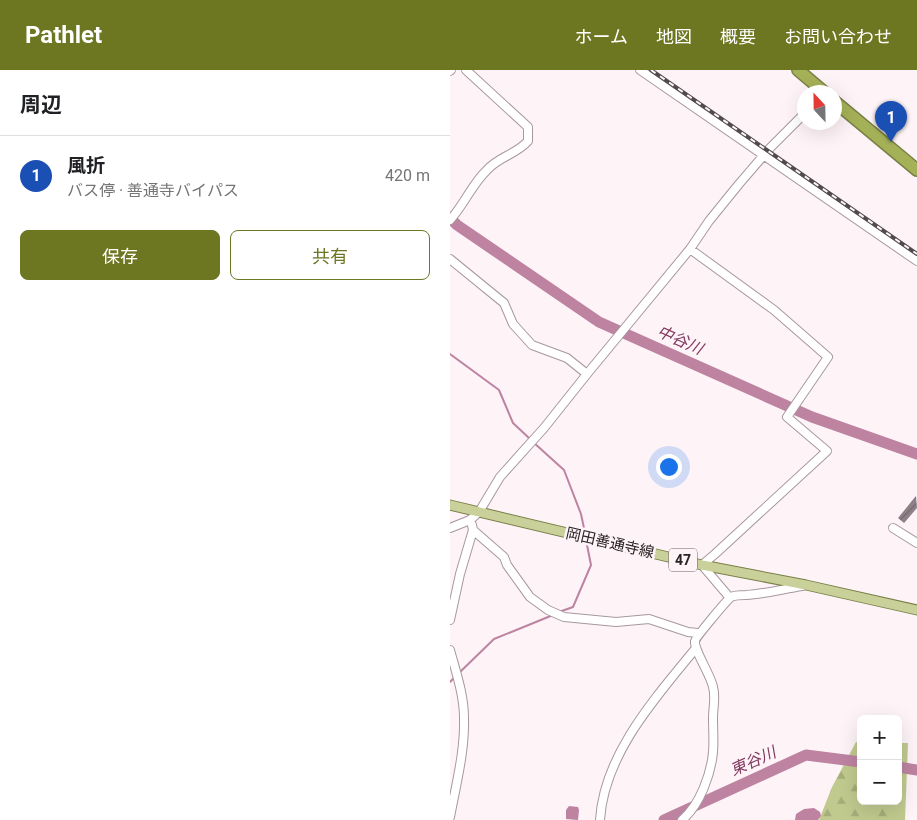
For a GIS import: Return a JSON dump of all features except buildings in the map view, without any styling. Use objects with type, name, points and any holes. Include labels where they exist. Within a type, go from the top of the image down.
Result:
[{"type":"highway","points":[[799,71],[816,85]]},
{"type":"highway","points":[[842,108],[917,170]]},
{"type":"main road","name":"岡田善通寺線","points":[[450,505],[702,565],[917,609]]},
{"type":"street","points":[[450,220],[485,171],[492,164],[528,142],[528,127],[466,70]]},
{"type":"street","points":[[640,70],[917,261]]},
{"type":"street","points":[[450,528],[470,520],[479,512],[500,477],[544,428],[690,250],[709,221],[738,184],[797,121]]},
{"type":"street","points":[[690,250],[774,310],[828,357],[788,417],[827,451],[702,565],[730,598]]},
{"type":"street","points":[[450,259],[504,303],[512,324],[532,345],[567,358],[587,374]]},
{"type":"street","points":[[470,520],[473,530],[504,557],[530,597],[548,610],[564,617],[616,622],[649,619],[688,632],[698,633]]},
{"type":"street","points":[[893,528],[917,543]]},
{"type":"street","points":[[450,620],[460,574],[473,530]]},
{"type":"street","points":[[682,820],[692,810],[698,798],[710,770],[713,751],[713,686],[696,648],[695,641],[698,633],[730,598],[806,585]]},
{"type":"street","points":[[600,820],[601,803],[606,787],[624,745],[650,706],[696,648]]},
{"type":"street","points":[[450,650],[462,700],[464,718],[459,767],[450,817]]},
{"type":"green space","points":[[857,742],[857,805],[902,805],[902,743],[908,743],[905,820],[819,820],[832,787]]},
{"type":"shaded area","points":[[569,806],[578,807],[578,820],[566,819],[566,810]]},
{"type":"shaded area","points":[[814,808],[820,812],[821,816],[818,820],[795,820],[796,814],[804,809]]},
{"type":"waterway","name":"中谷川","points":[[450,218],[457,225],[599,322],[812,417],[917,454]]},
{"type":"waterway","points":[[450,354],[499,390],[513,423],[530,439]]},
{"type":"waterway","points":[[533,442],[564,470],[581,514],[585,533]]},
{"type":"waterway","points":[[559,612],[573,607],[591,565],[586,540]]},
{"type":"waterway","points":[[459,673],[494,639],[553,615]]},
{"type":"waterway","points":[[450,682],[455,677]]},
{"type":"waterway","name":"東谷川","points":[[664,820],[806,755],[857,761]]},
{"type":"waterway","name":"東谷川","points":[[902,768],[917,770]]},
{"type":"railway","points":[[651,70],[917,254]]},
{"type":"place","name":"風折","points":[[891,142]]}]
